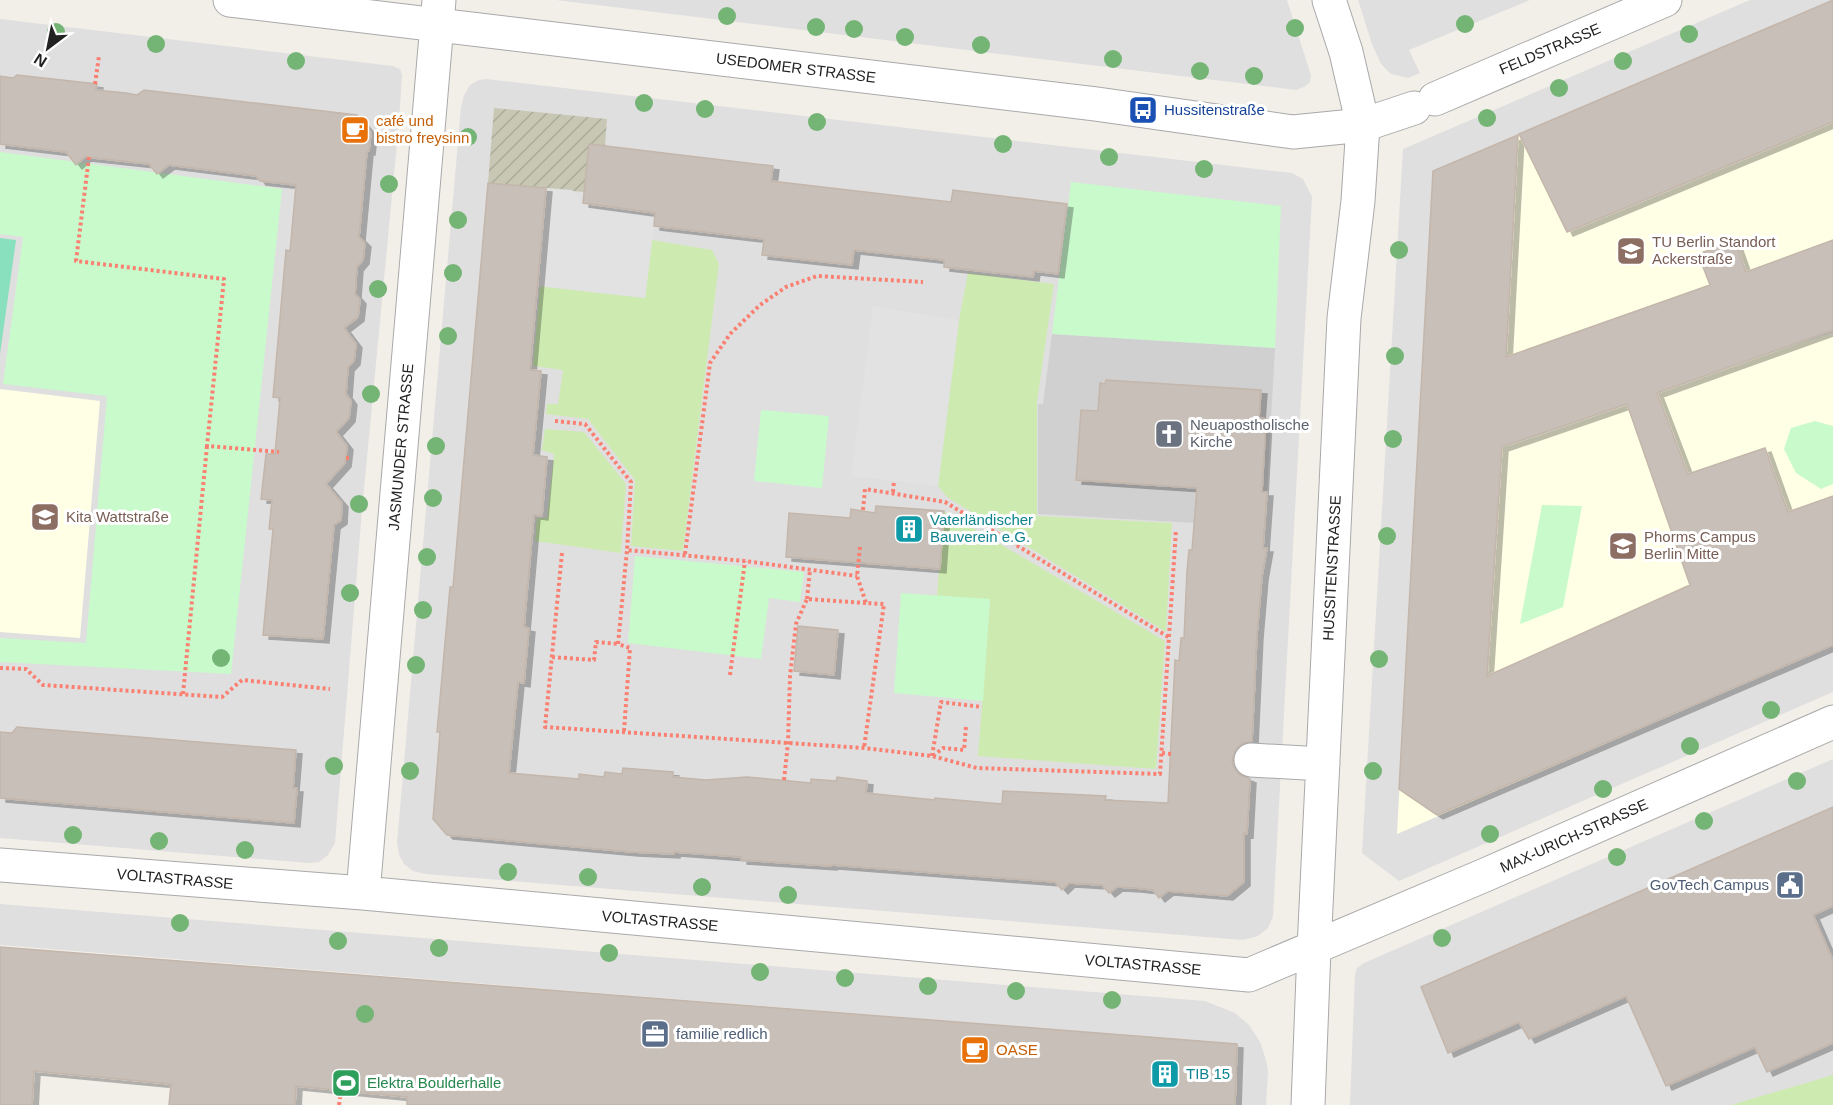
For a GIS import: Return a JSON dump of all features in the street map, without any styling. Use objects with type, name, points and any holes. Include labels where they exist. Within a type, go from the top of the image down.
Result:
[{"type":"street","name":"USEDOMER STRASSE","points":[[230,0],[438,12],[1293,132],[1363,125]]},
{"type":"street","name":"HUSSITENSTRASSE","points":[[1308,1105],[1344,318],[1358,201],[1363,125],[1346,52],[1329,0]]},
{"type":"street","name":"FELDSTRASSE","points":[[1363,125],[1425,104],[1665,0]]},
{"type":"street","name":"JASMUNDER STRASSE","points":[[363,893],[438,12]]},
{"type":"street","name":"MAX-URICH-STRASSE","points":[[1314,948],[1833,722]]},
{"type":"street","points":[[1251,760],[1323,765]]},
{"type":"street","name":"VOLTASTRASSE","points":[[0,865],[363,893],[1249,975],[1314,948]]},
{"type":"path","points":[[95,84],[99,56]]},
{"type":"path","points":[[89,157],[76,261],[225,279],[183,694]]},
{"type":"path","points":[[685,554],[710,363],[730,334],[759,305],[786,287],[817,276],[923,282]]},
{"type":"path","points":[[555,421],[585,424],[631,482],[618,644]]},
{"type":"path","points":[[207,446],[279,452]]},
{"type":"path","points":[[893,492],[894,481]]},
{"type":"path","points":[[863,510],[865,489],[945,502],[1170,638]]},
{"type":"path","points":[[562,553],[544,727],[864,748],[932,756],[977,768],[1160,774],[1176,530]]},
{"type":"path","points":[[860,547],[857,576],[866,603]]},
{"type":"path","points":[[627,549],[745,561],[857,576]]},
{"type":"path","points":[[730,675],[745,561]]},
{"type":"path","points":[[784,780],[788,743],[790,676],[796,624],[807,599],[810,570]]},
{"type":"path","points":[[807,599],[884,604],[864,748]]},
{"type":"path","points":[[552,657],[594,660],[596,642],[618,644],[630,648],[624,731]]},
{"type":"path","points":[[0,668],[26,669],[43,685],[222,697],[242,680],[330,689]]},
{"type":"path","points":[[932,756],[941,702],[982,707]]},
{"type":"path","points":[[932,756],[942,748],[964,750],[966,726]]},
{"type":"path","points":[[1162,753],[1171,754]]},
{"type":"path","points":[[339,1105],[341,1090]]},
{"type":"shaded area","points":[[556,0],[1287,0],[1311,75],[1310,82],[1296,90]]},
{"type":"shaded area","points":[[1358,0],[1530,0],[1409,50],[1420,73],[1408,78],[1391,74],[1381,64]]},
{"type":"shaded area","points":[[1750,0],[1833,0],[1833,692],[1399,881],[1362,853],[1403,149]]},
{"type":"shaded area","points":[[1833,0],[1833,330],[1735,365],[1833,332],[1833,645],[1397,834],[1433,171]]},
{"type":"shaded area","points":[[0,19],[393,66],[400,69],[402,75],[399,122],[362,510],[335,843],[328,855],[319,862],[0,838]]},
{"type":"shaded area","points":[[487,79],[1292,173],[1303,179],[1312,197],[1273,916],[1268,928],[1258,936],[1243,940],[425,874],[413,871],[404,864],[399,855],[397,843],[461,107],[470,85]]},
{"type":"shaded area","points":[[494,108],[607,119],[605,146],[589,144],[584,192],[488,183]]},
{"type":"shaded area","points":[[546,188],[572,190],[583,203],[620,207],[620,210],[656,211],[645,298],[537,286]]},
{"type":"shaded area","points":[[873,306],[959,320],[938,486],[851,476]]},
{"type":"shaded area","name":"Neuapostholische Kirche","points":[[1052,334],[1275,348],[1265,527],[1038,514],[1038,404],[1043,404]]},
{"type":"shaded area","name":"Kita Wattstraße","points":[[0,389],[100,401],[80,638],[0,632]]},
{"type":"shaded area","points":[[1833,759],[1833,1105],[1350,1105],[1357,968]]},
{"type":"shaded area","points":[[0,904],[1205,1001],[1235,1013],[1249,1025],[1260,1042],[1268,1071],[1266,1105],[1236,1105],[1237,1044],[0,945]]},
{"type":"green space","points":[[0,152],[282,189],[231,674],[0,662],[0,638],[86,643],[107,396],[3,384],[23,237],[0,234]]},
{"type":"green space","points":[[1071,182],[1281,206],[1275,348],[1052,334]]},
{"type":"green space","points":[[0,238],[16,240],[0,354]]},
{"type":"green space","points":[[652,240],[712,250],[719,264],[683,551],[631,546],[635,480],[588,419],[546,414],[547,404],[558,404],[563,370],[533,366],[540,286],[645,298]]},
{"type":"green space","points":[[968,273],[1054,284],[1037,401],[1037,516],[1172,523],[1166,632],[947,497],[938,486],[959,320]]},
{"type":"green space","points":[[761,410],[829,416],[822,488],[754,481]]},
{"type":"green space","points":[[1815,421],[1833,426],[1833,484],[1821,489],[1796,473],[1784,449],[1791,428]]},
{"type":"green space","points":[[545,429],[584,432],[626,484],[621,553],[535,541],[537,518],[547,518],[554,454],[542,450]]},
{"type":"green space","points":[[1542,505],[1582,506],[1563,607],[1520,624]]},
{"type":"green space","points":[[944,511],[1165,641],[1156,769],[978,756],[990,600],[937,596]]},
{"type":"green space","points":[[635,556],[804,572],[800,602],[769,598],[761,659],[628,643]]},
{"type":"green space","points":[[901,593],[990,599],[983,701],[894,693]]},
{"type":"green space","points":[[1833,1075],[1833,1105],[1731,1105]]},
{"type":"building","points":[[1833,0],[1833,122],[1567,232],[1519,134]]},
{"type":"building","points":[[17,75],[97,84],[96,90],[137,95],[144,90],[357,115],[371,133],[369,151],[367,151],[359,237],[365,243],[363,260],[357,267],[355,294],[360,300],[358,317],[344,328],[356,344],[354,361],[348,367],[346,394],[351,401],[349,418],[336,432],[347,446],[345,463],[326,484],[342,503],[341,520],[334,525],[323,639],[263,635],[273,529],[269,529],[272,500],[261,499],[266,454],[275,454],[280,398],[273,397],[286,250],[290,251],[296,185],[260,181],[256,176],[169,165],[157,174],[149,164],[85,157],[76,165],[66,152],[0,144],[0,76],[13,78]]},
{"type":"building","name":"Phorms Campus Berlin Mitte","points":[[1518,135],[1506,357],[1710,285],[1698,254],[1735,241],[1746,272],[1833,240],[1833,330],[1657,393],[1688,474],[1765,448],[1788,512],[1833,496],[1833,645],[1437,815],[1399,789],[1433,171]],"holes":[[[1627,404],[1690,585],[1487,676],[1502,447]]]},
{"type":"building","points":[[589,144],[773,166],[771,181],[951,202],[953,190],[1067,204],[1058,274],[1034,271],[1033,277],[944,267],[944,260],[854,250],[852,265],[762,255],[764,239],[654,226],[655,213],[583,203]]},
{"type":"building","points":[[488,183],[546,188],[530,370],[541,371],[533,455],[547,457],[542,516],[534,515],[524,627],[529,628],[524,683],[518,682],[509,773],[579,779],[579,774],[604,777],[605,772],[622,774],[623,768],[673,772],[673,777],[706,780],[747,777],[811,783],[811,779],[836,781],[837,777],[867,781],[866,793],[935,800],[935,798],[1002,804],[1003,791],[1106,796],[1105,800],[1168,803],[1175,660],[1179,661],[1181,638],[1184,638],[1187,571],[1189,550],[1192,550],[1197,488],[1076,480],[1081,410],[1098,411],[1100,383],[1105,384],[1106,380],[1261,390],[1259,418],[1266,419],[1262,492],[1267,492],[1263,548],[1267,548],[1257,634],[1252,741],[1243,743],[1236,749],[1232,760],[1234,768],[1240,775],[1250,779],[1247,834],[1244,833],[1244,882],[1227,896],[1168,891],[1159,898],[1153,890],[1117,887],[1109,893],[1102,885],[1069,883],[1062,890],[1055,882],[741,860],[741,857],[674,852],[674,854],[632,852],[447,835],[433,819],[440,732],[437,732],[450,587],[453,587]]},
{"type":"building","points":[[876,506],[944,511],[940,569],[786,557],[789,513],[850,518],[851,509],[875,513]]},
{"type":"building","points":[[798,626],[838,630],[834,675],[794,671]]},
{"type":"building","points":[[17,727],[296,750],[293,788],[297,788],[294,823],[0,798],[0,732],[12,733]]},
{"type":"building","points":[[1833,807],[1833,906],[1813,915],[1833,961],[1833,1043],[1767,1072],[1755,1047],[1666,1086],[1626,996],[1529,1039],[1519,1022],[1448,1053],[1421,987]]},
{"type":"building","points":[[0,947],[1237,1044],[1235,1105],[407,1105],[407,1097],[296,1086],[295,1105],[169,1105],[171,1084],[34,1071],[32,1105],[0,1105]]},
{"type":"place","name":"Hussitenstraße","points":[[1143,110]]},
{"type":"place","name":"café und bistro freysinn","points":[[355,130]]},
{"type":"place","name":"TU Berlin Standort Ackerstraße","points":[[1631,251]]},
{"type":"place","name":"Neuapostholische Kirche","points":[[1169,434]]},
{"type":"place","name":"Kita Wattstraße","points":[[45,517]]},
{"type":"place","name":"Vaterländischer Bauverein e.G.","points":[[909,529]]},
{"type":"place","name":"Phorms Campus Berlin Mitte","points":[[1623,546]]},
{"type":"place","name":"GovTech Campus","points":[[1790,885]]},
{"type":"place","name":"familie redlich","points":[[655,1034]]},
{"type":"place","name":"OASE","points":[[975,1050]]},
{"type":"place","name":"TIB 15","points":[[1165,1074]]},
{"type":"place","name":"Elektra Boulderhalle","points":[[346,1083]]}]
